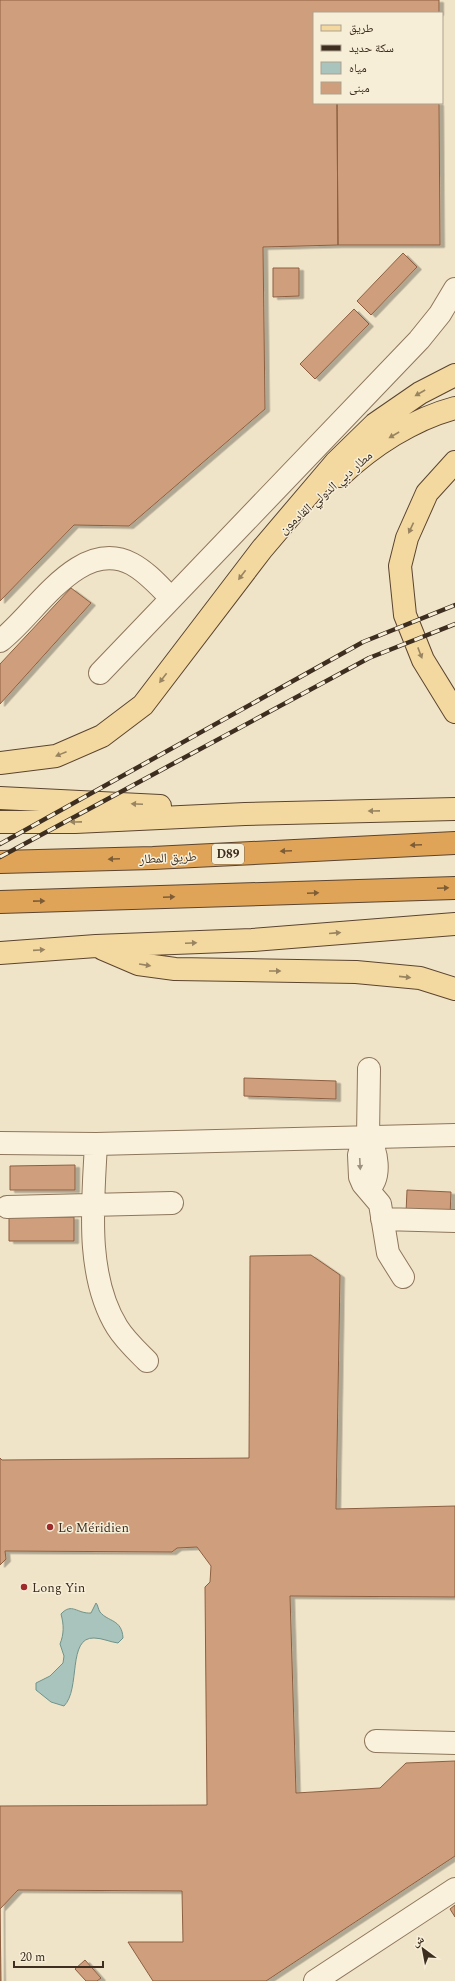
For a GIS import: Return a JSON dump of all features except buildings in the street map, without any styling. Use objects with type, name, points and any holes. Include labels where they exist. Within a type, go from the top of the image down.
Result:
[{"type":"highway","name":"طريق المطار","points":[[0,862],[153,858],[455,843]]},
{"type":"highway","points":[[0,902],[455,888]]},
{"type":"main road","points":[[0,763],[56,756],[102,736],[143,705],[262,549],[336,462],[375,424],[420,393],[455,375]]},
{"type":"main road","name":"مطار دبي الدولي القادمون","points":[[262,549],[354,464],[392,437],[436,413],[455,408]]},
{"type":"main road","points":[[455,462],[427,493],[407,538],[400,566],[405,615],[423,660],[455,712]]},
{"type":"main road","points":[[0,798],[184,807],[245,814]]},
{"type":"main road","points":[[0,822],[75,822],[245,814],[455,809]]},
{"type":"main road","points":[[0,953],[96,946],[252,940],[455,924]]},
{"type":"main road","points":[[96,946],[138,964],[175,969],[356,972],[420,978],[455,989]]},
{"type":"lane","points":[[100,674],[419,340],[440,314],[455,289]]},
{"type":"lane","points":[[0,641],[61,580],[79,567],[90,562],[103,559],[117,559],[130,563],[142,570],[171,598]]},
{"type":"lane","points":[[369,1069],[368,1137],[361,1148],[359,1161],[361,1180],[380,1204],[388,1253],[403,1277]]},
{"type":"lane","points":[[0,1143],[96,1144],[455,1135]]},
{"type":"lane","points":[[96,1144],[93,1205],[95,1261],[99,1283],[106,1305],[117,1326],[130,1345],[147,1361]]},
{"type":"lane","points":[[7,1207],[172,1203]]},
{"type":"lane","points":[[382,1220],[455,1221]]},
{"type":"lane","points":[[376,1741],[455,1743]]},
{"type":"lane","points":[[315,1981],[455,1889]]},
{"type":"water","points":[[96,1603],[103,1615],[120,1627],[123,1638],[118,1643],[97,1638],[86,1640],[80,1646],[77,1655],[69,1698],[64,1706],[51,1702],[36,1690],[36,1683],[50,1676],[63,1663],[64,1656],[60,1644],[63,1629],[61,1614],[68,1609],[91,1613]]},
{"type":"railway","points":[[0,844],[363,642],[455,605]]},
{"type":"railway","points":[[0,857],[369,658],[455,624]]},
{"type":"place","name":"Le Méridien","points":[[50,1527]]},
{"type":"place","name":"Long Yin","points":[[24,1587]]}]
